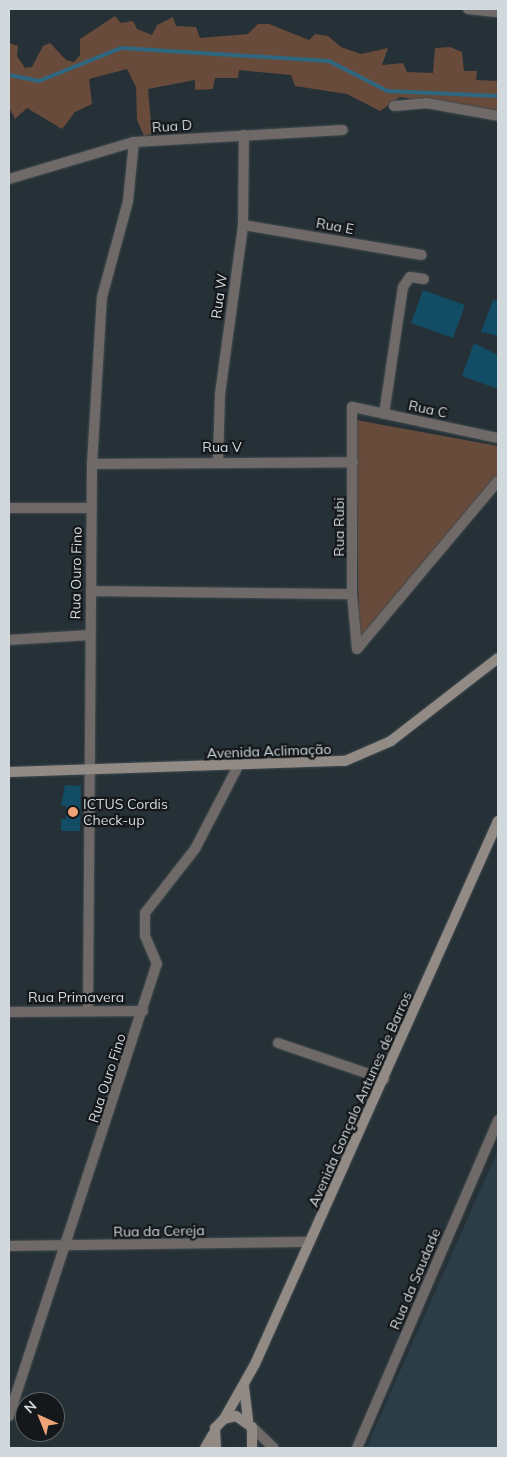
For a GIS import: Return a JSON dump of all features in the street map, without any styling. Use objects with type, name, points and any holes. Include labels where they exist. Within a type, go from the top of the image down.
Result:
[{"type":"main road","name":"Avenida Aclimação","points":[[9,772],[320,764],[367,754],[391,741],[498,658]]},
{"type":"main road","name":"Avenida Gonçalo Antunes de Barros","points":[[205,1448],[244,1387],[384,1079],[498,821]]},
{"type":"main road","points":[[244,1387],[252,1448]]},
{"type":"main road","points":[[224,1419],[236,1416],[250,1424]]},
{"type":"main road","points":[[213,1434],[216,1448]]},
{"type":"street","points":[[468,9],[498,12]]},
{"type":"street","points":[[394,106],[426,103],[498,116]]},
{"type":"street","name":"Rua D","points":[[9,179],[134,142],[244,134],[343,130]]},
{"type":"street","name":"Rua W","points":[[218,461],[220,394],[243,225],[244,134]]},
{"type":"street","name":"Rua Ouro Fino","points":[[88,1009],[88,769],[92,464],[102,297],[128,201],[134,142]]},
{"type":"street","name":"Rua E","points":[[243,225],[422,256]]},
{"type":"street","points":[[384,414],[403,287],[410,277],[424,279]]},
{"type":"street","name":"Rua C","points":[[352,407],[498,438]]},
{"type":"street","name":"Rua Rubi","points":[[352,407],[352,594],[355,647],[363,647],[498,481]]},
{"type":"street","name":"Rua V","points":[[92,464],[218,461],[353,462]]},
{"type":"street","points":[[9,508],[91,508]]},
{"type":"street","points":[[91,591],[352,594]]},
{"type":"street","points":[[9,640],[89,635]]},
{"type":"street","name":"Rua Ouro Fino","points":[[9,1416],[68,1246],[143,1011],[156,964],[145,936],[145,913],[195,849],[238,766]]},
{"type":"street","name":"Rua Primavera","points":[[9,1012],[88,1009],[143,1011]]},
{"type":"street","points":[[278,1043],[384,1079]]},
{"type":"street","name":"Rua da Saudade","points":[[356,1448],[498,1120]]},
{"type":"street","name":"Rua da Cereja","points":[[9,1246],[310,1242]]},
{"type":"street","points":[[250,1424],[274,1448]]},
{"type":"shaded area","points":[[115,16],[121,23],[133,21],[137,29],[152,35],[157,25],[173,17],[176,26],[196,27],[200,38],[248,34],[258,24],[269,24],[309,40],[315,34],[328,36],[341,47],[361,54],[388,48],[382,65],[403,63],[407,72],[433,73],[435,48],[450,47],[462,52],[464,71],[477,71],[476,80],[498,81],[498,112],[400,97],[380,111],[347,94],[295,86],[291,75],[239,70],[238,78],[215,78],[213,89],[195,90],[195,80],[148,89],[152,134],[144,136],[137,120],[136,87],[127,69],[89,79],[92,104],[75,112],[62,129],[27,108],[15,119],[9,107],[9,43],[18,46],[17,56],[25,68],[32,67],[43,46],[50,43],[66,60],[74,62],[80,55],[80,39]]},
{"type":"shaded area","points":[[356,420],[498,446],[498,474],[359,645]]},
{"type":"shaded area","points":[[498,1150],[498,1448],[366,1448],[478,1195]]},
{"type":"building","points":[[423,290],[465,305],[453,338],[411,323]]},
{"type":"building","points":[[493,300],[498,301],[498,336],[481,332]]},
{"type":"building","points":[[474,343],[498,355],[498,389],[462,376]]},
{"type":"building","name":"ICTUS Cordis Check-up","points":[[65,785],[81,786],[80,831],[61,831],[61,819],[66,819],[66,806],[61,806]]},
{"type":"waterway","points":[[9,75],[39,81],[121,48],[329,61],[387,91],[498,96]]},
{"type":"place","name":"ICTUS Cordis Check-up","points":[[73,812]]}]
